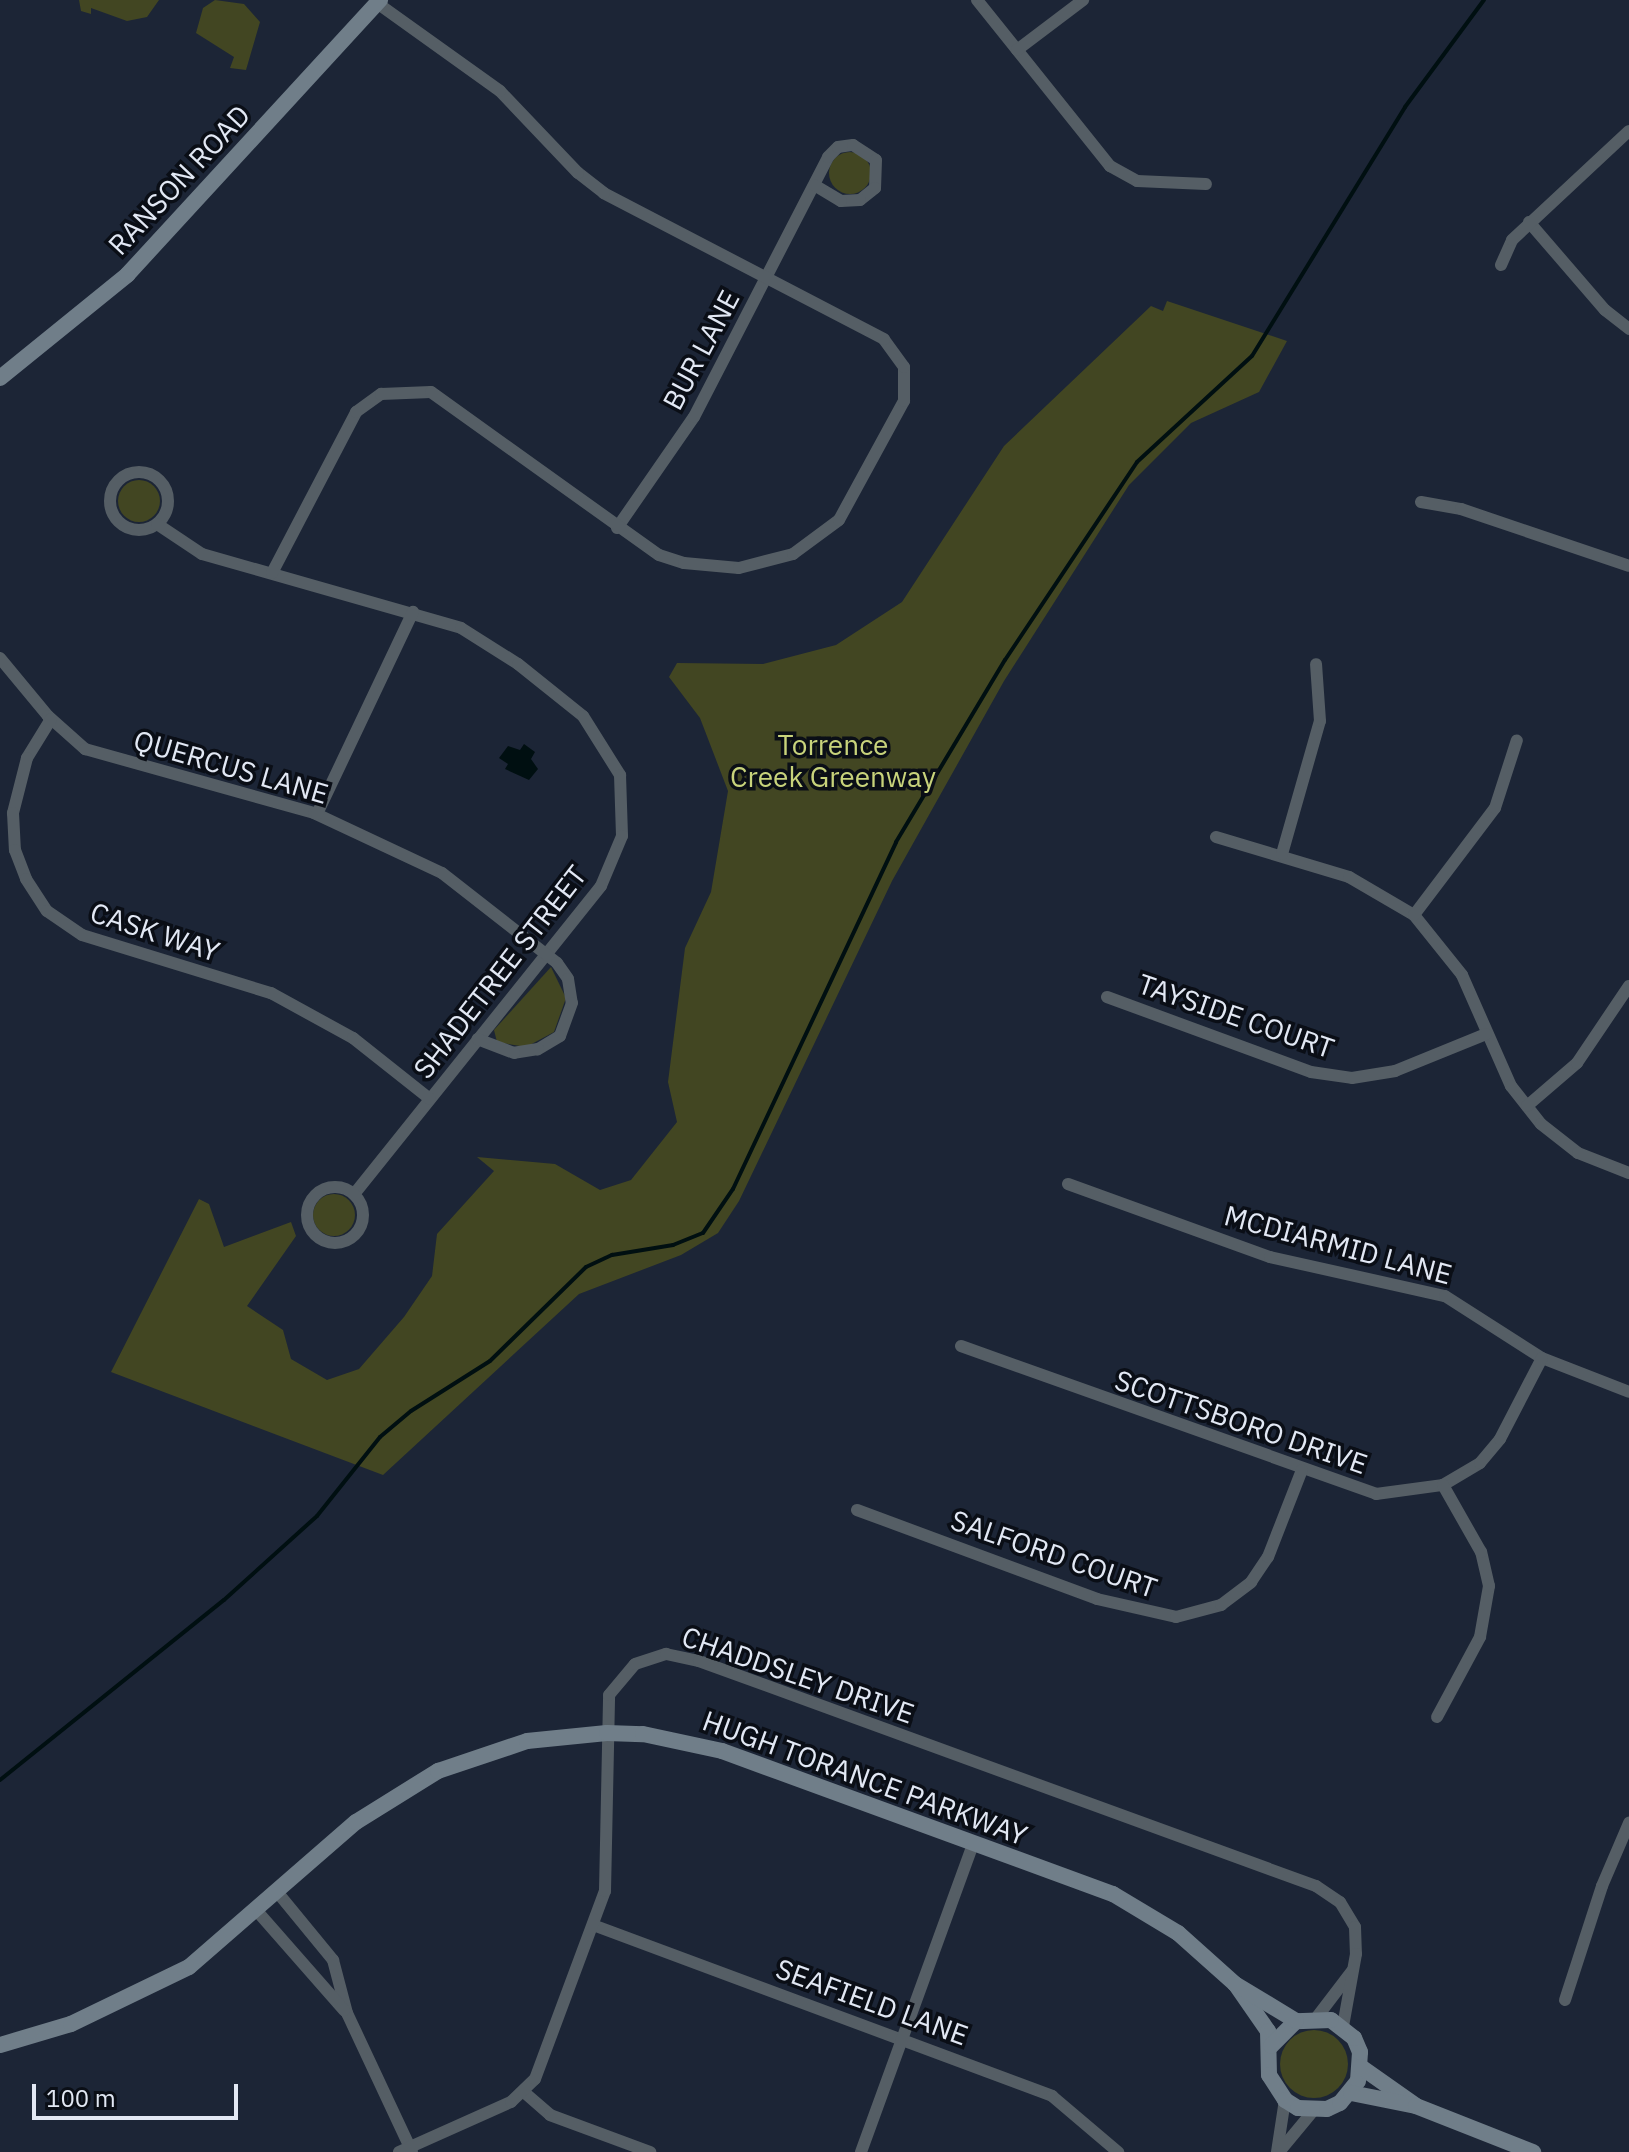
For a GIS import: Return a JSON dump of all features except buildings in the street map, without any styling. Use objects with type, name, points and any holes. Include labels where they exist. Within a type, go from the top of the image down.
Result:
[{"type":"street","points":[[977,0],[1110,166],[1137,181],[1206,184]]},
{"type":"street","points":[[1017,50],[1083,0]]},
{"type":"street","points":[[272,573],[356,412],[381,394],[417,389],[444,399],[617,528],[672,559],[739,568],[793,554],[839,520],[904,401],[904,367],[884,339],[604,193],[578,173],[500,91],[378,1]]},
{"type":"street","name":"RANSON ROAD","points":[[0,378],[127,275],[378,1]]},
{"type":"street","points":[[1501,265],[1512,240],[1529,222],[1629,131]]},
{"type":"street","name":"BUR LANE","points":[[617,528],[678,444],[814,185],[838,147],[862,147],[876,160],[875,188],[860,200],[841,201],[814,185]]},
{"type":"street","points":[[1529,222],[1605,310],[1629,329]]},
{"type":"street","name":"SHADETREE STREET","points":[[157,524],[168,504],[164,486],[150,474],[123,477],[112,493],[118,520],[135,530],[157,524],[202,554],[461,628],[548,687],[600,736],[620,775],[622,836],[610,871],[354,1194]]},
{"type":"street","points":[[1421,502],[1461,509],[1629,566]]},
{"type":"street","points":[[317,814],[413,612]]},
{"type":"street","name":"QUERCUS LANE","points":[[0,658],[51,719],[85,749],[317,814],[442,873],[563,972],[571,989],[571,1015],[560,1036],[538,1049],[514,1053],[478,1039]]},
{"type":"street","points":[[1282,854],[1320,721],[1316,664]]},
{"type":"street","name":"CASK WAY","points":[[51,719],[19,776],[13,822],[26,879],[47,911],[82,935],[271,993],[353,1038],[430,1099]]},
{"type":"street","points":[[1414,915],[1495,808],[1517,740]]},
{"type":"street","points":[[1216,837],[1282,854],[1367,885],[1414,915],[1462,975],[1511,1086],[1527,1106],[1578,1153],[1629,1173]]},
{"type":"street","points":[[1527,1106],[1577,1063],[1629,986]]},
{"type":"street","name":"TAYSIDE COURT","points":[[1107,997],[1311,1072],[1352,1078],[1395,1071],[1486,1034]]},
{"type":"street","name":"MCDIARMID LANE","points":[[1068,1184],[1270,1257],[1445,1296],[1542,1358],[1629,1392]]},
{"type":"street","points":[[336,1186],[354,1194],[364,1217],[355,1235],[337,1243],[318,1238],[307,1223],[312,1197],[336,1186]]},
{"type":"street","name":"SCOTTSBORO DRIVE","points":[[961,1346],[1376,1494],[1443,1485],[1480,1463],[1500,1439],[1542,1358]]},
{"type":"street","name":"SALFORD COURT","points":[[857,1510],[1097,1599],[1176,1617],[1221,1605],[1251,1582],[1268,1557],[1302,1470]]},
{"type":"street","points":[[1437,1717],[1480,1637],[1489,1586],[1481,1552],[1443,1485]]},
{"type":"street","name":"CHADDSLEY DRIVE","points":[[525,2093],[541,2068],[593,1925],[606,1876],[609,1695],[635,1664],[666,1654],[699,1661],[1316,1886],[1340,1902],[1353,1919],[1356,1939],[1343,2026]]},
{"type":"street","name":"HUGH TORANCE PARKWAY","points":[[0,2058],[26,2040],[165,1981],[257,1911],[356,1822],[438,1771],[527,1741],[607,1733],[643,1734],[722,1751],[1146,1911],[1235,1984],[1296,2021]]},
{"type":"street","points":[[1565,2000],[1602,1886],[1629,1823]]},
{"type":"street","points":[[861,2152],[900,2038],[973,1845]]},
{"type":"street","points":[[278,1893],[333,1960],[347,2013],[407,2151],[525,2093],[550,2115],[650,2152]]},
{"type":"street","points":[[257,1911],[347,2013]]},
{"type":"street","name":"SEAFIELD LANE","points":[[593,1925],[1052,2096],[1118,2152]]},
{"type":"street","points":[[1317,2017],[1352,1971]]},
{"type":"street","name":"HUGH TORANCE PARKWAY","points":[[1235,1984],[1268,2031],[1271,2046],[1269,2075],[1285,2100]]},
{"type":"street","points":[[1271,2046],[1296,2021],[1317,2017],[1343,2026],[1360,2052],[1361,2067],[1351,2093],[1327,2109],[1313,2111],[1285,2100],[1278,2152]]},
{"type":"street","name":"HUGH TORANCE PARKWAY","points":[[0,2045],[26,2040]]},
{"type":"street","points":[[1361,2067],[1416,2106]]},
{"type":"street","points":[[1351,2093],[1416,2106],[1533,2152]]},
{"type":"street","points":[[1278,2152],[1313,2111]]},
{"type":"green space","points":[[79,0],[159,0],[147,17],[127,21],[91,8],[91,14],[81,11]]},
{"type":"green space","points":[[215,0],[244,4],[260,22],[246,70],[230,68],[234,57],[196,33],[203,8]]},
{"type":"green space","points":[[850,152],[865,158],[871,173],[865,188],[850,194],[835,188],[829,173],[835,158]]},
{"type":"green space","name":"Torrence Creek Greenway","points":[[1167,301],[1287,341],[1259,392],[1191,423],[1129,485],[1004,681],[892,881],[739,1201],[718,1233],[681,1255],[579,1294],[383,1475],[111,1372],[199,1199],[209,1204],[224,1247],[291,1222],[296,1236],[247,1306],[283,1330],[291,1359],[327,1380],[359,1369],[404,1317],[432,1276],[437,1234],[494,1171],[477,1157],[555,1164],[600,1190],[631,1180],[677,1122],[668,1082],[685,948],[711,892],[728,791],[700,718],[669,677],[677,663],[763,664],[836,645],[902,602],[1004,446],[1151,306],[1163,311]]},
{"type":"green space","points":[[139,480],[154,486],[160,501],[154,516],[139,522],[124,516],[118,501],[124,486]]},
{"type":"green space","points":[[551,967],[566,998],[554,1032],[526,1047],[497,1042],[494,1030]]},
{"type":"green space","points":[[334,1194],[349,1200],[355,1215],[349,1230],[334,1236],[319,1230],[313,1215],[319,1200]]},
{"type":"green space","points":[[1307,2030],[1321,2030],[1333,2035],[1343,2045],[1348,2064],[1343,2083],[1333,2093],[1321,2098],[1307,2098],[1295,2093],[1285,2083],[1280,2071],[1280,2057],[1285,2045],[1295,2035]]},
{"type":"shaded area","points":[[524,744],[535,752],[531,759],[538,769],[529,780],[505,769],[508,764],[499,758],[508,746],[520,750]]},
{"type":"waterway","points":[[0,1780],[224,1600],[317,1516],[380,1437],[411,1411],[490,1361],[586,1267],[612,1255],[673,1245],[703,1233],[733,1189],[896,842],[1005,660],[1137,462],[1252,356],[1405,107],[1484,0]]}]
